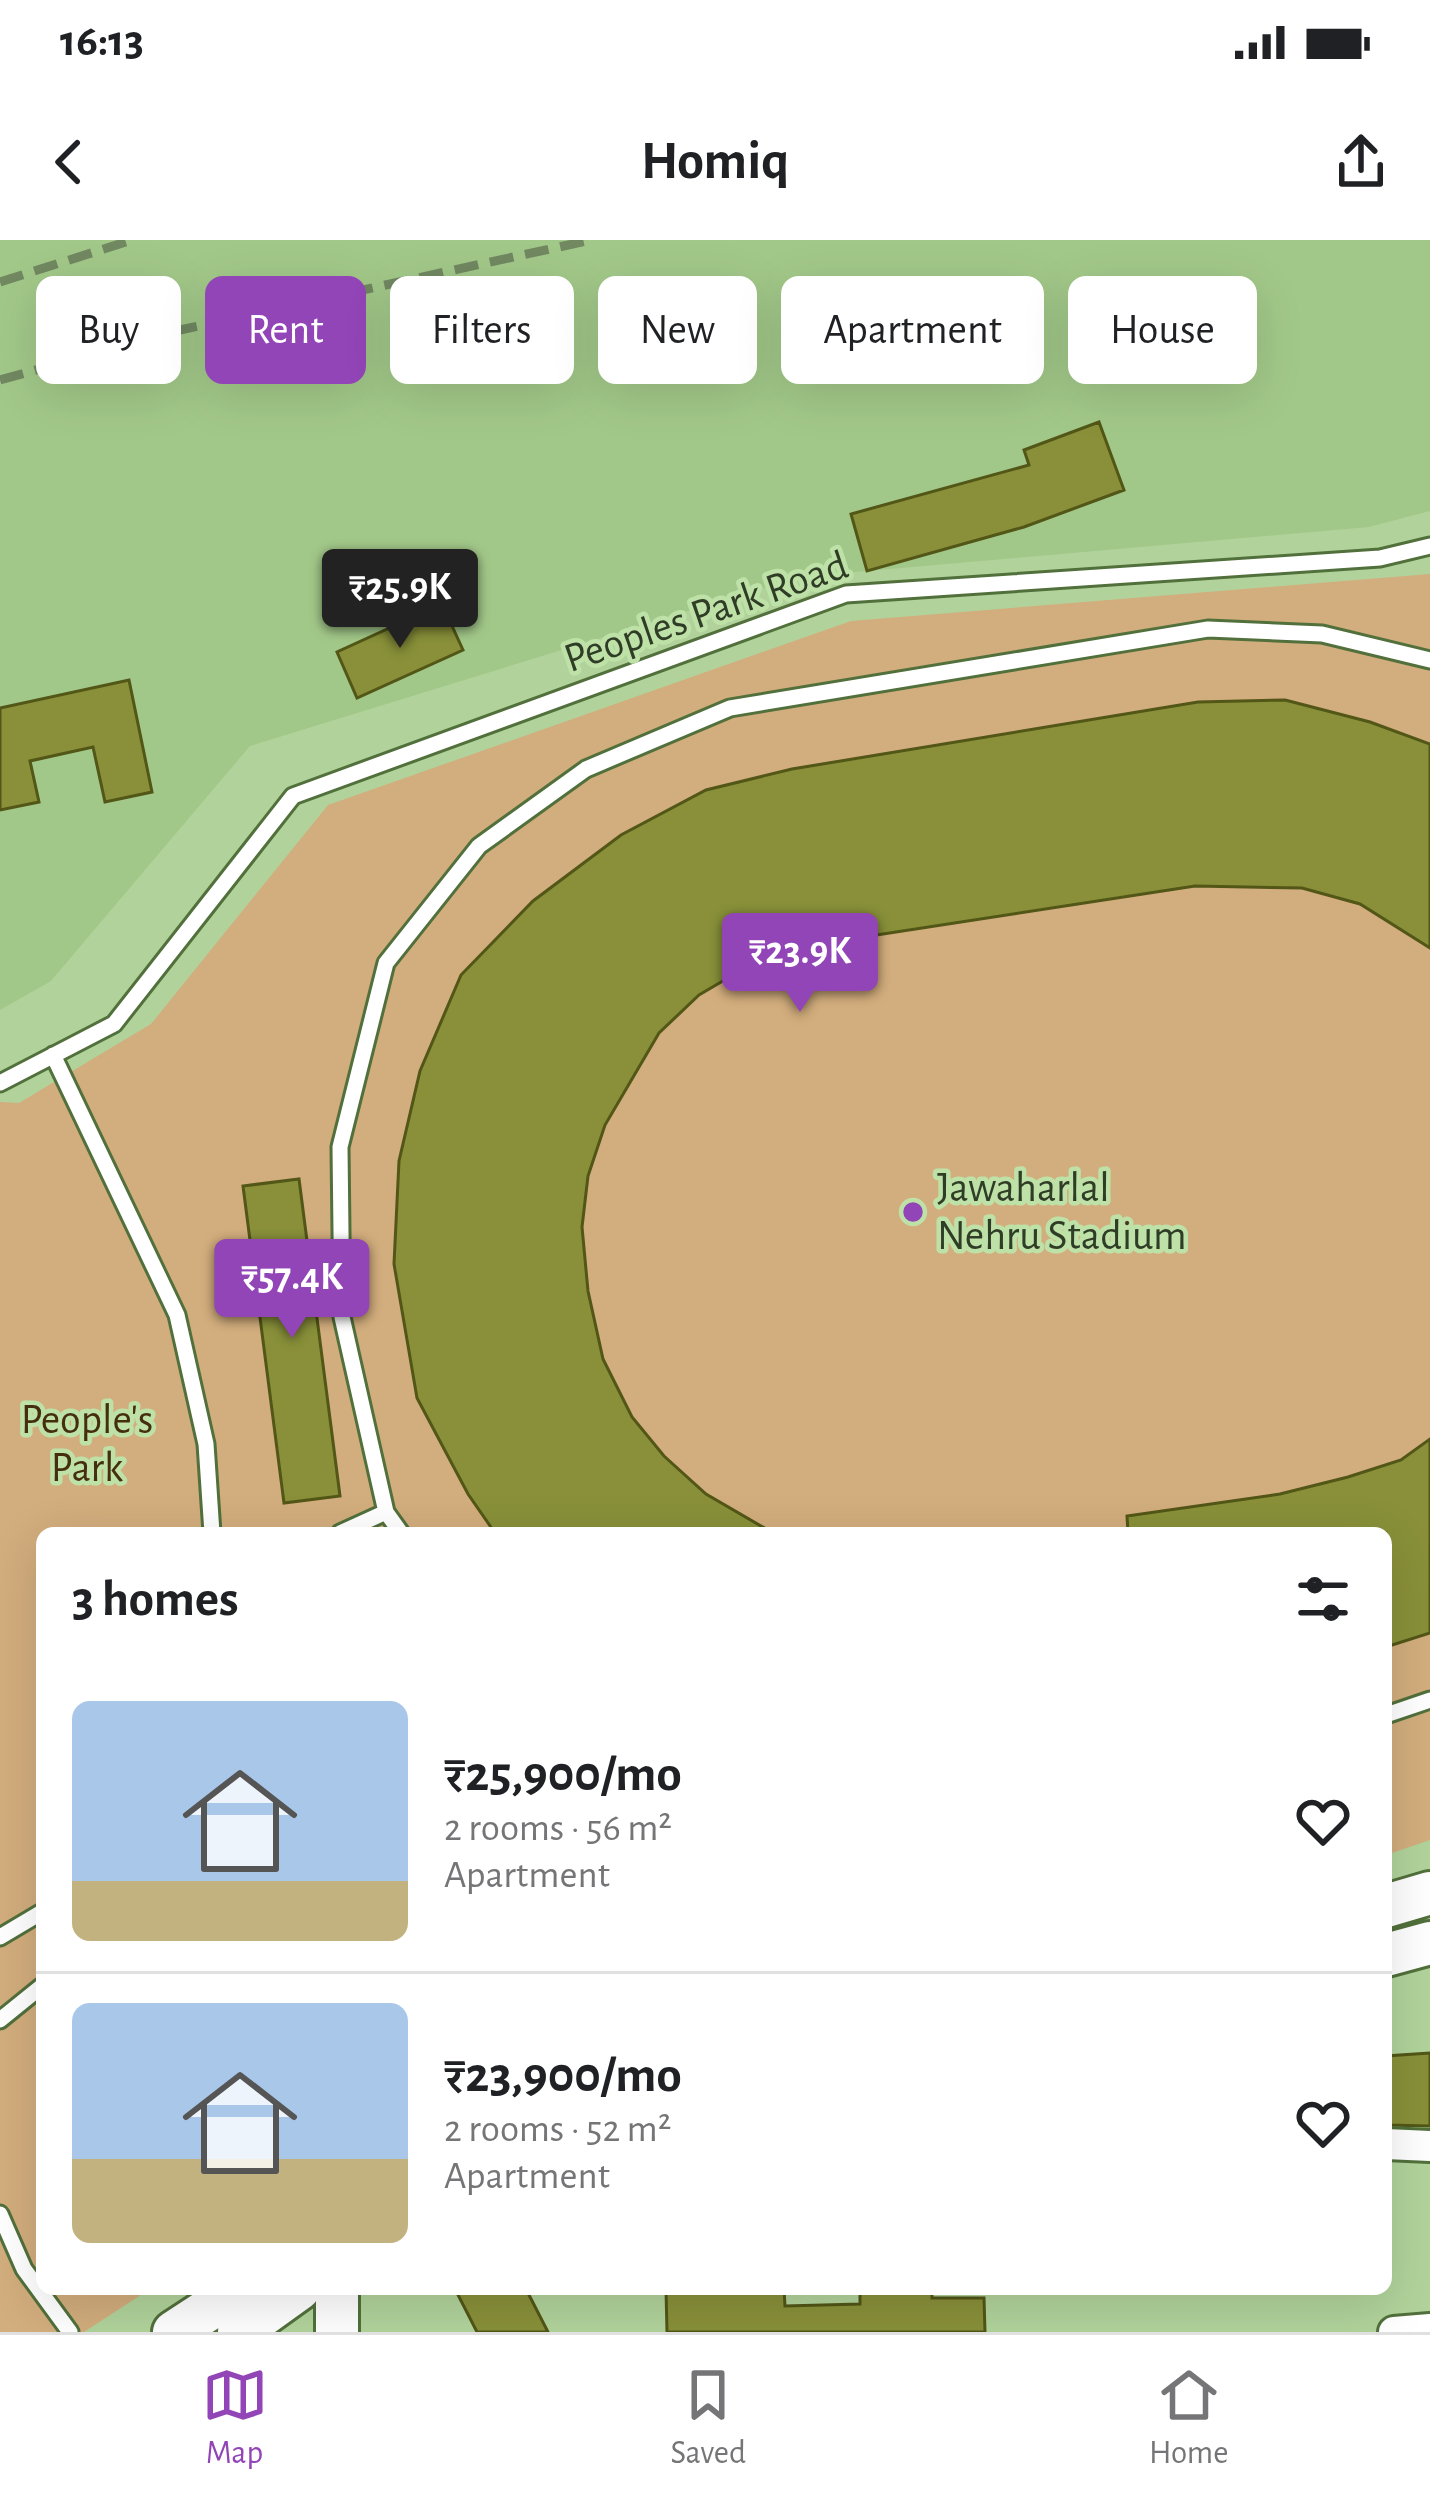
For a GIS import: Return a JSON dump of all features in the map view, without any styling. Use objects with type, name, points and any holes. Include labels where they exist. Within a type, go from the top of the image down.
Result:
[{"type":"main road","points":[[1392,1904],[1430,1893]]},
{"type":"main road","points":[[1392,1953],[1430,1943]]},
{"type":"main road","points":[[174,2332],[231,2295]]},
{"type":"main road","points":[[238,2332],[290,2295]]},
{"type":"main road","points":[[338,2295],[338,2332]]},
{"type":"street","points":[[1392,2144],[1430,2146]]},
{"type":"street","points":[[1394,2332],[1430,2329]]},
{"type":"lane","name":"Peoples Park Road","points":[[0,1083],[114,1024],[293,796],[846,594],[1380,558],[1430,546]]},
{"type":"lane","points":[[397,1527],[386,1511],[342,1317],[340,1147],[386,963],[479,846],[586,769],[730,707],[1208,629],[1322,634],[1430,660]]},
{"type":"lane","points":[[53,1055],[177,1315],[206,1444],[212,1527]]},
{"type":"lane","points":[[353,1527],[386,1511]]},
{"type":"lane","points":[[1392,1713],[1430,1700]]},
{"type":"lane","points":[[0,1937],[36,1916]]},
{"type":"lane","points":[[0,2020],[36,1989]]},
{"type":"lane","points":[[0,2214],[36,2285]]},
{"type":"lane","points":[[43,2295],[70,2332]]},
{"type":"shaded area","points":[[0,240],[1430,240],[1430,511],[1369,527],[799,577],[250,746],[51,981],[0,1010]]},
{"type":"green space","name":"Jawaharlal Nehru Stadium","points":[[1430,574],[1430,1840],[1392,1853],[1392,1527],[36,1527],[36,2295],[141,2295],[84,2332],[0,2332],[0,1102],[19,1103],[151,1024],[328,805],[851,621]]},
{"type":"building","points":[[1099,422],[1124,490],[1024,527],[867,571],[851,514],[1029,465],[1024,450]]},
{"type":"building","points":[[442,604],[463,650],[357,698],[337,652]]},
{"type":"building","points":[[129,680],[152,792],[105,802],[93,747],[30,761],[39,802],[0,810],[0,708]]},
{"type":"building","points":[[1285,700],[1370,722],[1430,744],[1430,948],[1360,904],[1302,888],[1195,886],[805,946],[750,965],[699,995],[659,1033],[605,1125],[588,1176],[582,1227],[588,1291],[603,1359],[632,1417],[664,1456],[706,1494],[763,1527],[491,1527],[417,1398],[394,1264],[399,1161],[420,1071],[461,975],[533,901],[621,835],[706,790],[792,769],[1198,702]]},
{"type":"building","points":[[299,1179],[340,1496],[284,1503],[243,1186]]},
{"type":"building","points":[[1430,1439],[1430,1633],[1392,1645],[1392,1527],[1128,1527],[1127,1516],[1280,1494],[1401,1460]]},
{"type":"building","points":[[1430,2053],[1430,2126],[1392,2125],[1392,2056]]},
{"type":"building","points":[[458,2295],[529,2295],[548,2332],[477,2332]]},
{"type":"building","points":[[666,2295],[784,2295],[785,2306],[860,2304],[860,2295],[984,2298],[985,2332],[667,2332]]},
{"type":"railway","points":[[0,282],[132,240]]},
{"type":"railway","points":[[0,380],[180,330],[591,240]]},
{"type":"place","name":"Jawaharlal Nehru Stadium","points":[[913,1212]]},
{"type":"park label","name":"People's Park","points":[[87,1444]]}]
